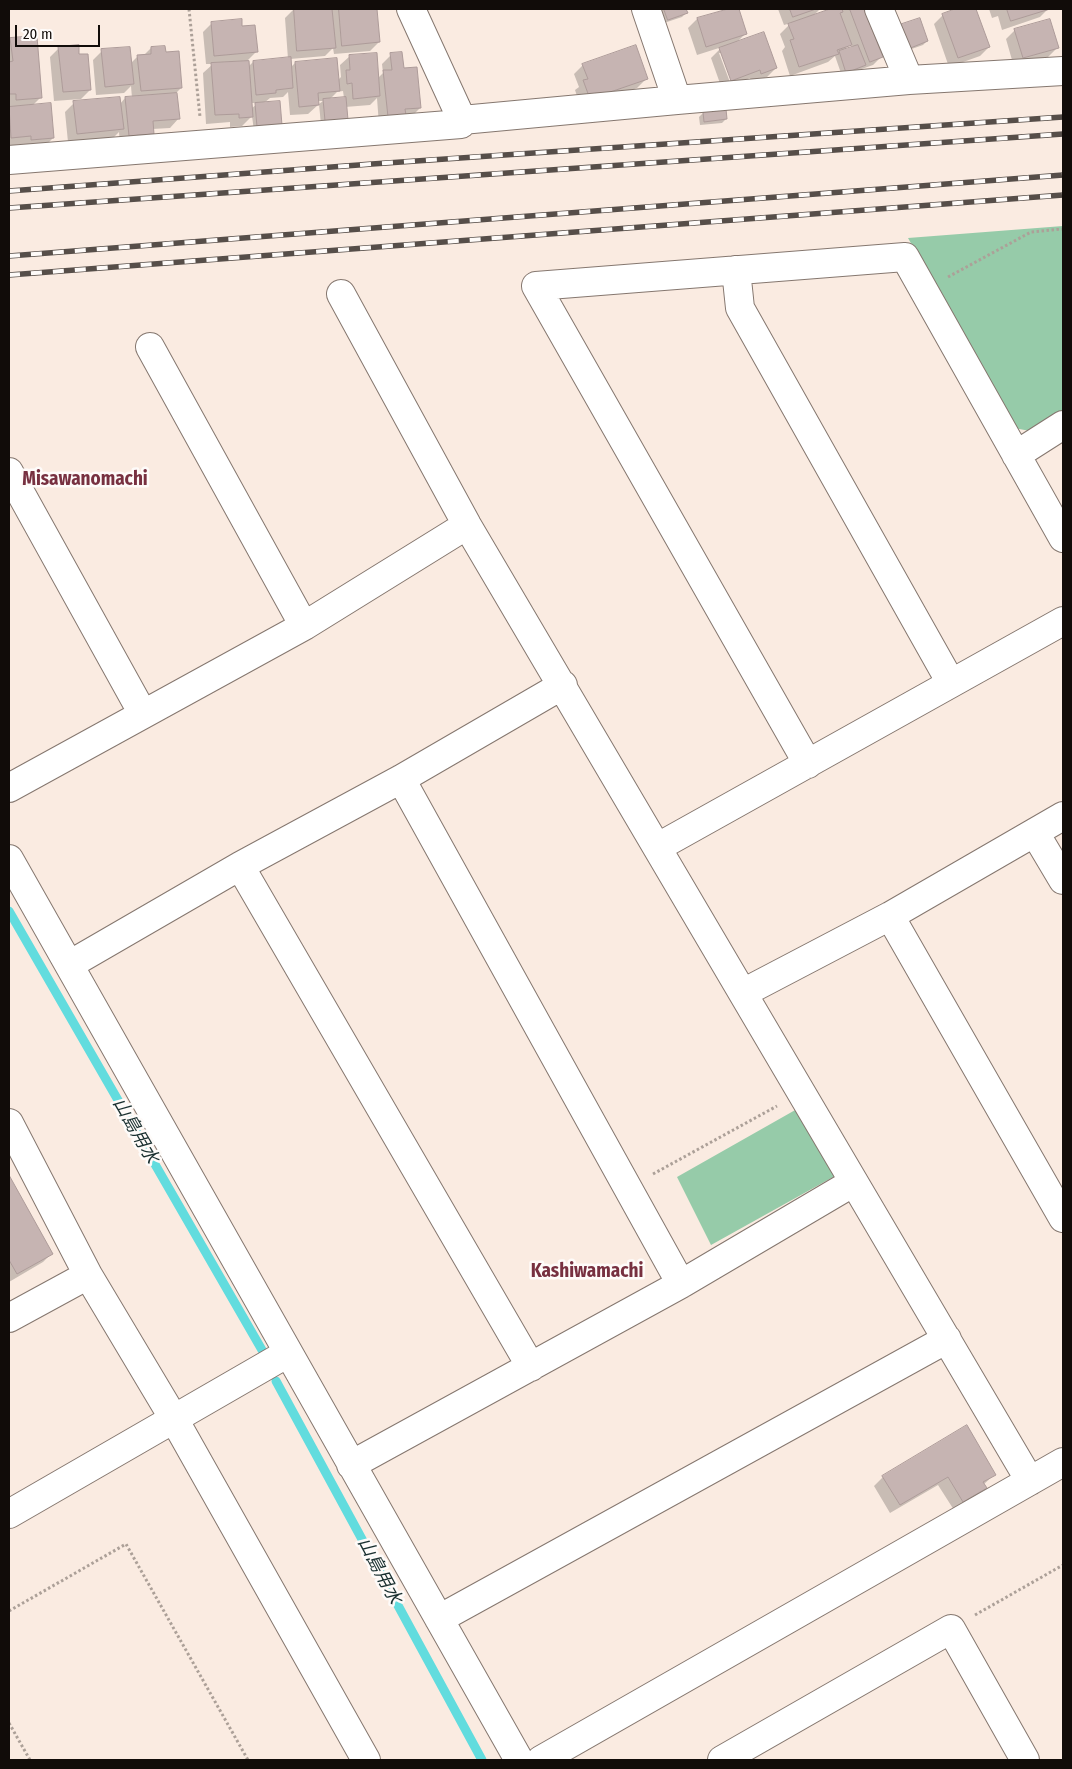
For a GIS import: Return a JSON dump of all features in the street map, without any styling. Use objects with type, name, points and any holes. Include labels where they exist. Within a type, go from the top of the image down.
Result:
[{"type":"street","points":[[411,9],[462,120]]},
{"type":"street","points":[[646,9],[677,100]]},
{"type":"street","points":[[879,9],[909,80]]},
{"type":"street","points":[[462,120],[909,80],[1063,71]]},
{"type":"street","points":[[9,160],[462,124],[462,120]]},
{"type":"street","points":[[808,764],[536,286],[905,257],[1063,538]]},
{"type":"street","points":[[736,270],[740,308],[951,683]]},
{"type":"street","points":[[341,294],[467,525],[563,685],[1030,1481]]},
{"type":"street","points":[[150,347],[304,626]]},
{"type":"street","points":[[1016,455],[1063,425]]},
{"type":"street","points":[[9,472],[143,714]]},
{"type":"street","points":[[9,788],[304,626],[467,525]]},
{"type":"street","points":[[658,847],[1063,621]]},
{"type":"street","points":[[69,965],[240,866],[400,779],[563,685]]},
{"type":"street","points":[[400,779],[681,1284]]},
{"type":"street","points":[[743,993],[890,916],[1063,816]]},
{"type":"street","points":[[1035,833],[1063,880]]},
{"type":"street","points":[[9,859],[519,1760]]},
{"type":"street","points":[[240,866],[531,1367]]},
{"type":"street","points":[[890,916],[1063,1218]]},
{"type":"street","points":[[9,1123],[88,1274],[174,1419],[366,1760]]},
{"type":"street","points":[[352,1465],[681,1284],[854,1182]]},
{"type":"street","points":[[9,1318],[88,1274]]},
{"type":"street","points":[[439,1619],[947,1339]]},
{"type":"street","points":[[9,1514],[288,1353]]},
{"type":"street","points":[[541,1760],[1063,1462]]},
{"type":"street","points":[[722,1760],[950,1629],[1025,1760]]},
{"type":"path","points":[[189,9],[203,145]]},
{"type":"path","points":[[924,291],[1031,232],[1063,229]]},
{"type":"path","points":[[629,1188],[801,1092]]},
{"type":"path","points":[[9,1611],[126,1544],[248,1760]]},
{"type":"path","points":[[950,1629],[1063,1565]]},
{"type":"path","points":[[9,1723],[30,1760]]},
{"type":"green space","points":[[1063,226],[1063,410],[1030,431],[1014,428],[908,238]]},
{"type":"green space","points":[[797,1109],[835,1176],[711,1245],[677,1177]]},
{"type":"building","points":[[294,9],[332,9],[336,48],[297,51]]},
{"type":"building","points":[[339,9],[377,9],[380,42],[342,46]]},
{"type":"building","points":[[664,9],[686,9],[688,13],[668,20]]},
{"type":"building","points":[[728,9],[739,9],[747,34],[706,47],[697,18]]},
{"type":"building","points":[[790,9],[816,9],[793,17]]},
{"type":"building","points":[[830,9],[842,9],[843,12],[840,13],[852,45],[837,50],[839,54],[799,67],[790,40],[794,39],[788,24]]},
{"type":"building","points":[[850,9],[864,9],[883,57],[870,62]]},
{"type":"building","points":[[955,9],[976,9],[990,47],[958,58],[942,14]]},
{"type":"building","points":[[1007,9],[1050,9],[1011,21]]},
{"type":"building","points":[[920,18],[928,41],[908,49],[899,25]]},
{"type":"building","points":[[242,19],[242,26],[255,25],[258,52],[214,56],[211,22]]},
{"type":"building","points":[[1050,19],[1059,48],[1023,58],[1014,29]]},
{"type":"building","points":[[764,32],[777,68],[761,74],[760,70],[731,81],[719,48]]},
{"type":"building","points":[[37,36],[42,98],[16,100],[16,94],[9,94],[9,62],[13,61],[10,38]]},
{"type":"building","points":[[79,45],[79,54],[88,54],[91,90],[63,92],[58,47]]},
{"type":"building","points":[[636,45],[648,79],[590,99],[583,80],[588,79],[582,64]]},
{"type":"building","points":[[858,45],[866,65],[846,73],[839,51]]},
{"type":"building","points":[[165,46],[166,52],[179,51],[182,88],[141,91],[137,55],[151,54],[151,47]]},
{"type":"building","points":[[130,47],[134,84],[105,87],[101,49]]},
{"type":"building","points":[[402,52],[404,68],[417,67],[421,108],[405,109],[406,115],[388,117],[383,70],[392,70],[390,53]]},
{"type":"building","points":[[377,53],[380,96],[353,99],[352,83],[347,84],[346,70],[350,70],[349,55]]},
{"type":"building","points":[[291,57],[293,88],[276,90],[276,93],[256,95],[253,61]]},
{"type":"building","points":[[337,58],[340,91],[318,93],[319,105],[299,107],[295,62]]},
{"type":"building","points":[[249,61],[253,117],[239,118],[239,114],[215,115],[211,63]]},
{"type":"building","points":[[177,93],[180,119],[153,121],[154,134],[129,136],[125,97]]},
{"type":"building","points":[[120,97],[124,129],[77,134],[73,101]]},
{"type":"building","points":[[346,97],[348,120],[325,121],[323,99]]},
{"type":"building","points":[[280,101],[282,125],[257,127],[255,103]]},
{"type":"building","points":[[51,103],[54,138],[31,140],[31,136],[11,138],[9,107]]},
{"type":"building","points":[[726,109],[727,119],[704,122],[703,112]]},
{"type":"building","points":[[9,1175],[53,1254],[17,1274],[9,1260]]},
{"type":"building","points":[[967,1425],[996,1475],[983,1482],[987,1488],[963,1502],[948,1477],[900,1505],[882,1476]]},
{"type":"waterway","name":"山島用水","points":[[9,911],[262,1350]]},
{"type":"waterway","name":"山島用水","points":[[276,1381],[482,1760]]},
{"type":"railway","points":[[9,191],[372,164],[1063,117]]},
{"type":"railway","points":[[9,208],[1063,134]]},
{"type":"railway","points":[[9,256],[1063,175]]},
{"type":"railway","points":[[9,275],[1063,195]]},
{"type":"district","name":"Misawanomachi","points":[[85,480]]},
{"type":"district","name":"Kashiwamachi","points":[[587,1272]]}]
